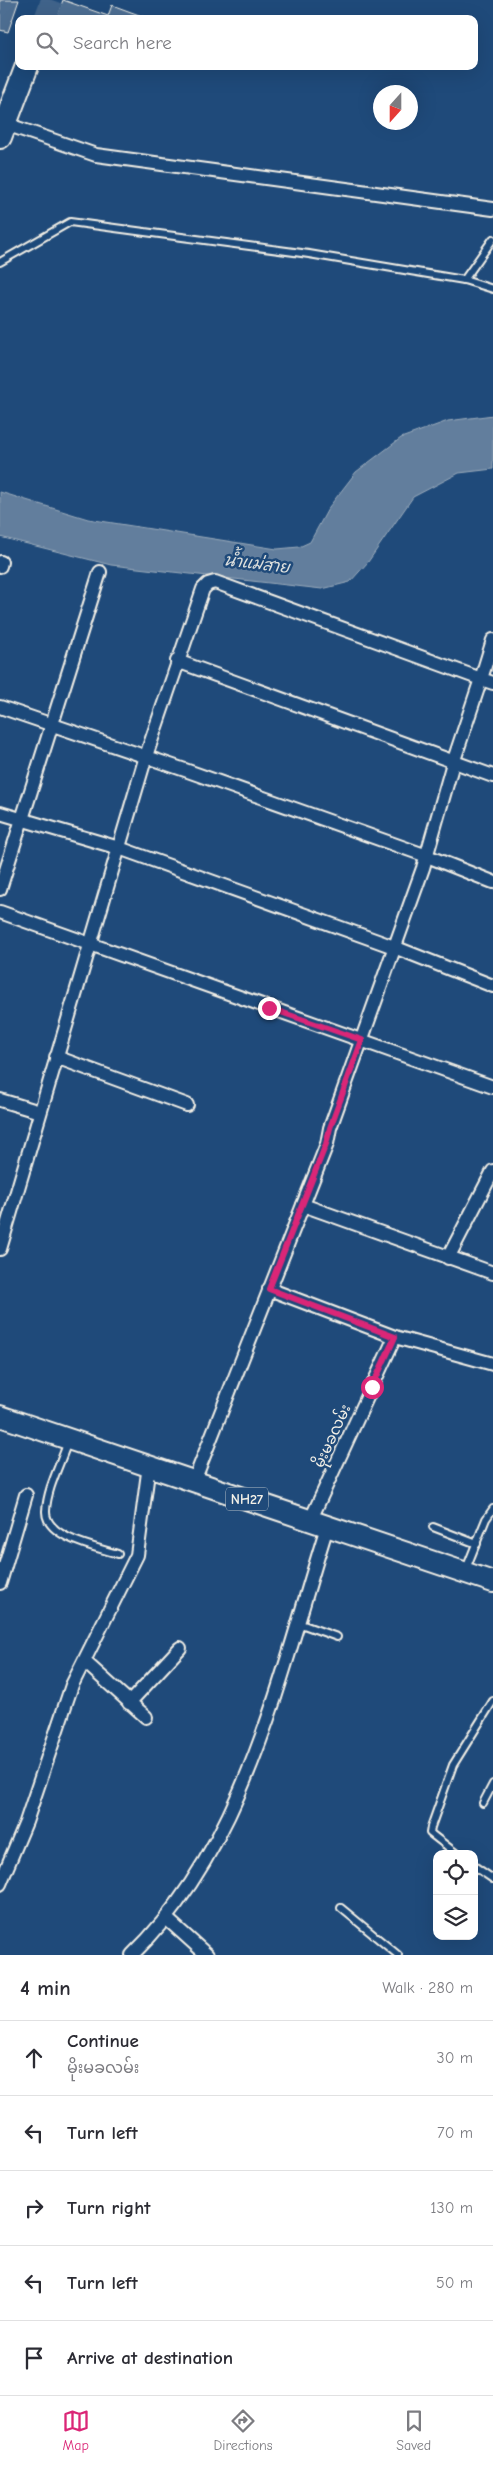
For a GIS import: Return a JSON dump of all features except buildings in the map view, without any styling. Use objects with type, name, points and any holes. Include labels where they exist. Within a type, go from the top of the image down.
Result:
[{"type":"highway","points":[[2,127],[25,70]]},
{"type":"main road","name":"NH27","points":[[0,1416],[493,1582]]},
{"type":"street","points":[[2,127],[96,155],[493,210]]},
{"type":"street","points":[[0,889],[54,724],[100,572]]},
{"type":"street","points":[[0,1248],[146,756],[177,661],[203,590],[208,584],[215,582],[493,684]]},
{"type":"street","points":[[194,1481],[326,1144],[330,1128],[427,856],[453,763],[493,640]]},
{"type":"street","points":[[177,661],[493,776]]},
{"type":"street","points":[[0,707],[146,756],[427,856],[493,882]]},
{"type":"street","points":[[0,813],[119,848],[394,947],[493,986]]},
{"type":"street","points":[[0,912],[493,1087]]},
{"type":"street","points":[[56,1057],[187,1105]]},
{"type":"street","points":[[0,1100],[40,1112]]},
{"type":"street","points":[[448,1258],[493,1171]]},
{"type":"street","points":[[303,1205],[493,1273]]},
{"type":"street","points":[[269,1289],[395,1337],[493,1364]]},
{"type":"street","name":"မိုးမခလမ်း","points":[[132,1955],[166,1918],[209,1856],[243,1782],[270,1713],[297,1622],[319,1524],[395,1337]]},
{"type":"street","points":[[0,1884],[26,1822],[72,1685],[85,1662],[100,1626],[136,1555],[149,1466]]},
{"type":"street","points":[[0,1583],[26,1495]]},
{"type":"street","points":[[129,1703],[180,1648]]},
{"type":"street","points":[[85,1662],[146,1717]]},
{"type":"street","points":[[166,1918],[207,1955]]},
{"type":"lane","points":[[0,262],[70,222],[309,254],[464,280],[493,289]]},
{"type":"lane","points":[[464,280],[493,239]]},
{"type":"lane","points":[[69,1440],[50,1494],[46,1512],[49,1520],[56,1529],[70,1538],[118,1554]]},
{"type":"lane","points":[[464,1572],[486,1519],[493,1509]]},
{"type":"lane","points":[[433,1527],[476,1544]]},
{"type":"lane","points":[[297,1622],[337,1637]]},
{"type":"lane","points":[[452,1850],[430,1833],[431,1827],[453,1765],[493,1701]]},
{"type":"lane","points":[[483,1803],[493,1784]]},
{"type":"lane","points":[[478,1869],[493,1879]]},
{"type":"lane","points":[[341,1908],[398,1955]]},
{"type":"water","name":"น้ำแม่สาย","points":[[493,415],[493,469],[459,473],[413,497],[368,562],[350,582],[322,589],[111,565],[0,537],[0,492],[88,519],[277,549],[299,547],[310,542],[329,507],[356,472],[401,438],[448,421]]},
{"type":"tunnel","points":[[46,15],[52,0]]},
{"type":"route","points":[[269,1008],[362,1040],[326,1144],[269,1289],[395,1337],[372,1387]]}]
